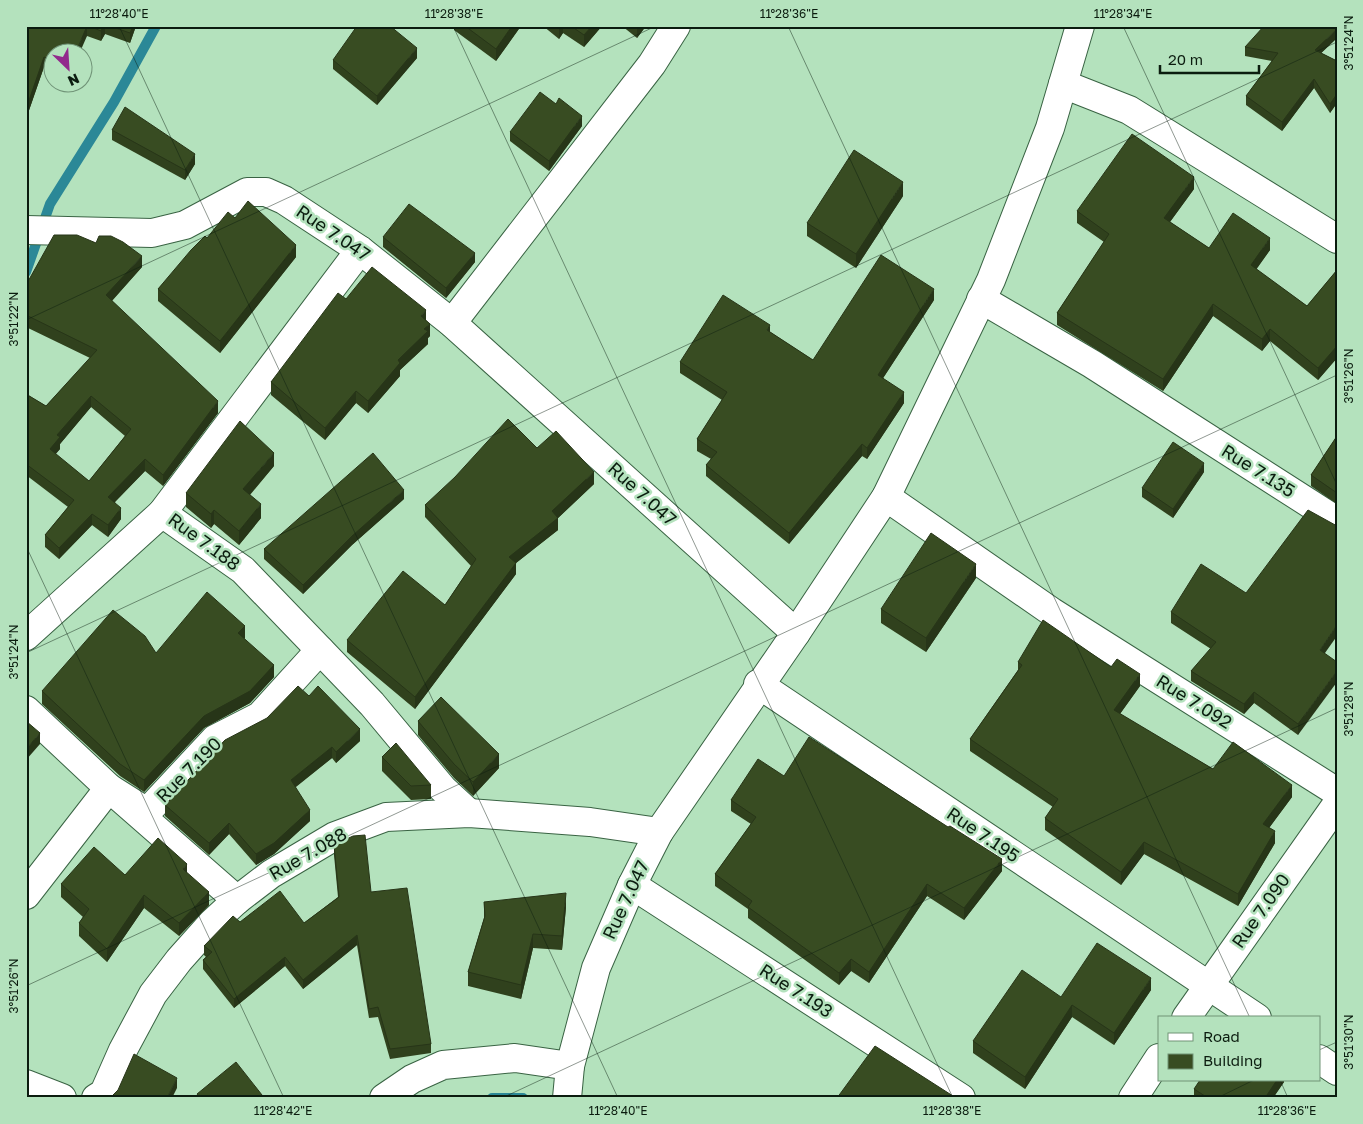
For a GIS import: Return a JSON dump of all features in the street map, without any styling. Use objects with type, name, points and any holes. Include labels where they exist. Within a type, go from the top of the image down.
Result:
[{"type":"street","points":[[452,323],[652,64],[676,26]]},
{"type":"street","points":[[796,633],[886,497],[981,299],[1050,128],[1080,26]]},
{"type":"street","points":[[1063,84],[1129,110],[1337,239]]},
{"type":"street","name":"Rue 7.047","points":[[26,230],[152,232],[185,225],[247,192],[266,192],[284,200],[360,250],[452,323],[796,633],[758,684],[659,832],[632,885],[596,968],[570,1066],[567,1098]]},
{"type":"street","name":"Rue 7.188","points":[[360,250],[162,512],[243,570],[372,704],[443,789],[469,813]]},
{"type":"street","name":"Rue 7.135","points":[[981,299],[1092,364],[1337,521]]},
{"type":"street","name":"Rue 7.092","points":[[886,497],[1052,612],[1337,792]]},
{"type":"street","points":[[26,636],[162,512]]},
{"type":"street","name":"Rue 7.190","points":[[109,788],[147,812],[215,739],[260,716],[320,650]]},
{"type":"street","name":"Rue 7.195","points":[[758,684],[1254,1016]]},
{"type":"street","points":[[26,710],[109,788],[237,900]]},
{"type":"street","points":[[26,895],[109,788]]},
{"type":"street","name":"Rue 7.090","points":[[1187,1016],[1337,804]]},
{"type":"street","name":"Rue 7.088","points":[[96,1098],[104,1093],[123,1050],[153,994],[179,960],[237,900],[271,874],[335,836],[386,817],[469,813],[590,822],[659,832]]},
{"type":"street","name":"Rue 7.193","points":[[632,885],[961,1098]]},
{"type":"street","points":[[384,1098],[412,1079],[443,1065],[515,1058],[570,1066]]},
{"type":"street","points":[[1133,1098],[1158,1060]]},
{"type":"street","points":[[1320,1060],[1337,1071]]},
{"type":"street","points":[[26,1084],[62,1098]]},
{"type":"building","points":[[26,26],[87,26],[80,42],[42,42],[42,63],[26,109]]},
{"type":"building","points":[[89,26],[103,26],[101,31]]},
{"type":"building","points":[[110,26],[133,26],[130,33]]},
{"type":"building","points":[[357,26],[390,26],[417,48],[377,96],[333,60]]},
{"type":"building","points":[[465,26],[512,26],[496,49]]},
{"type":"building","points":[[571,26],[592,26],[584,35]]},
{"type":"building","points":[[1264,26],[1337,26],[1337,29],[1315,50],[1337,61],[1337,94],[1330,104],[1314,79],[1282,122],[1246,96],[1278,53],[1245,47]]},
{"type":"building","points":[[540,92],[556,104],[559,98],[582,116],[549,161],[510,132]]},
{"type":"building","points":[[125,107],[195,154],[185,170],[112,130]]},
{"type":"building","points":[[1132,134],[1194,177],[1164,218],[1209,248],[1233,213],[1270,238],[1251,265],[1307,306],[1337,270],[1337,346],[1318,368],[1270,329],[1262,339],[1213,304],[1163,379],[1057,313],[1109,234],[1077,211]]},
{"type":"building","points":[[854,150],[903,182],[856,254],[807,223]]},
{"type":"building","points":[[248,201],[296,245],[220,341],[158,289],[191,250],[205,236],[207,238],[228,212],[235,218]]},
{"type":"building","points":[[409,204],[475,253],[446,288],[383,237]]},
{"type":"building","points":[[54,235],[77,235],[96,243],[99,236],[111,236],[123,242],[142,256],[106,295],[218,401],[163,475],[145,459],[108,497],[121,508],[108,525],[92,514],[59,548],[45,535],[74,500],[26,464],[26,394],[46,406],[97,350],[26,315],[26,285]],"holes":[[[91,396],[131,429],[89,481],[50,449],[60,437],[57,435]]]},
{"type":"building","points":[[881,255],[934,289],[878,375],[904,392],[867,448],[862,444],[789,533],[706,465],[717,452],[697,439],[727,392],[680,362],[723,295],[770,325],[767,330],[813,360]]},
{"type":"building","points":[[372,267],[426,310],[421,316],[430,324],[424,329],[428,331],[398,360],[400,363],[368,401],[356,391],[325,428],[271,382],[338,293],[346,299]]},
{"type":"building","points":[[508,419],[537,448],[556,431],[594,472],[552,511],[558,518],[509,557],[516,563],[415,697],[347,640],[403,571],[445,605],[476,559],[425,505],[455,477]]},
{"type":"building","points":[[240,421],[274,453],[243,489],[261,504],[239,531],[214,510],[211,514],[186,493]]},
{"type":"building","points":[[1337,436],[1337,493],[1311,475]]},
{"type":"building","points":[[1173,442],[1204,463],[1173,509],[1142,488]]},
{"type":"building","points":[[373,453],[404,490],[352,536],[303,585],[264,549]]},
{"type":"building","points":[[1308,510],[1337,526],[1337,625],[1320,650],[1337,662],[1337,671],[1298,724],[1254,692],[1244,704],[1191,671],[1216,642],[1171,612],[1201,564],[1246,593]]},
{"type":"building","points":[[931,533],[976,564],[926,638],[881,609]]},
{"type":"building","points":[[207,592],[245,626],[238,633],[274,665],[250,691],[204,716],[144,780],[120,764],[42,691],[113,610],[145,636],[156,653]]},
{"type":"building","points":[[1043,620],[1111,667],[1117,659],[1140,674],[1114,710],[1213,769],[1233,742],[1292,785],[1263,824],[1275,831],[1238,894],[1144,842],[1121,872],[1045,818],[1058,799],[970,739],[1022,665],[1018,662]]},
{"type":"building","points":[[298,686],[309,696],[318,686],[360,729],[336,752],[332,747],[291,780],[310,810],[274,843],[256,854],[229,823],[209,843],[165,805],[225,740],[267,718]]},
{"type":"building","points":[[441,697],[499,754],[473,782],[454,764],[418,721]]},
{"type":"building","points":[[26,721],[40,733],[26,749]]},
{"type":"building","points":[[809,737],[948,827],[950,826],[1002,859],[964,908],[927,884],[869,972],[851,959],[839,973],[748,907],[752,901],[715,874],[756,817],[731,800],[758,759],[784,776]]},
{"type":"building","points":[[396,743],[431,785],[411,786],[382,757]]},
{"type":"building","points":[[365,835],[371,892],[407,888],[431,1044],[390,1049],[378,1007],[369,1009],[357,935],[303,980],[285,957],[234,999],[203,960],[212,952],[204,946],[233,916],[240,922],[280,891],[304,923],[339,897],[334,845],[353,836]]},
{"type":"building","points":[[158,838],[187,864],[183,869],[209,892],[179,923],[144,895],[107,949],[79,923],[89,909],[61,884],[94,847],[125,875]]},
{"type":"building","points":[[566,893],[562,936],[533,934],[521,985],[468,972],[485,916],[484,902]]},
{"type":"building","points":[[1097,943],[1151,978],[1114,1033],[1072,1005],[1025,1077],[973,1041],[1022,970],[1061,997]]},
{"type":"building","points":[[875,1046],[953,1096],[956,1098],[837,1098]]},
{"type":"building","points":[[134,1054],[177,1078],[167,1098],[110,1098],[118,1090]]},
{"type":"building","points":[[236,1062],[262,1095],[259,1098],[200,1098],[197,1094]]},
{"type":"building","points":[[1199,1082],[1276,1082],[1265,1098],[1208,1098],[1194,1089]]},
{"type":"waterway","points":[[26,272],[50,204],[114,102],[156,26]]},
{"type":"waterway","points":[[492,1098],[523,1098]]}]
